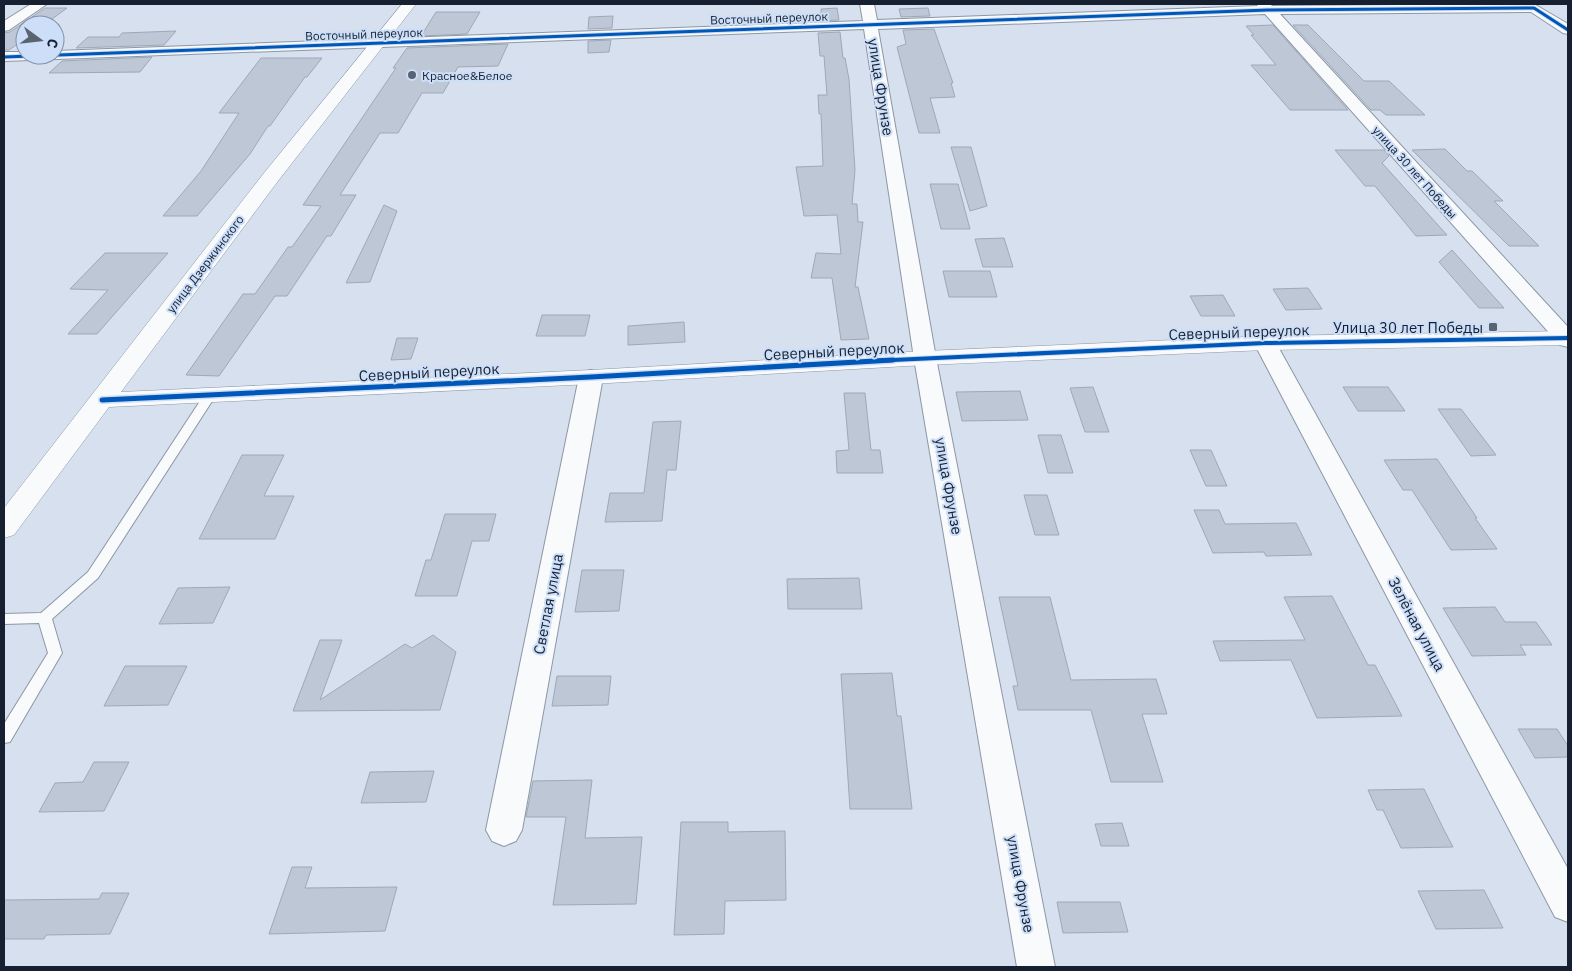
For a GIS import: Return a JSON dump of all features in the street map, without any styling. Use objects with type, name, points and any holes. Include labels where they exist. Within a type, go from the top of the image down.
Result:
[{"type":"street","points":[[4,27],[40,4]]},
{"type":"street","name":"улица Дзержинского","points":[[4,528],[270,177],[409,4]]},
{"type":"street","name":"Восточный переулок","points":[[4,57],[379,43],[869,14],[1265,7],[1534,8],[1568,30]]},
{"type":"street","name":"улица 30 лет Победы","points":[[1265,7],[1568,339]]},
{"type":"street","name":"улица Фрунзе","points":[[869,14],[925,358],[1036,967]]},
{"type":"street","name":"Северный переулок","points":[[102,400],[591,377],[925,358],[1265,343],[1568,339]]},
{"type":"street","name":"Зелёная улица","points":[[1265,343],[1568,904]]},
{"type":"street","name":"Светлая улица","points":[[504,830],[591,377]]},
{"type":"lane","points":[[4,619],[44,618],[93,575],[210,395]]},
{"type":"lane","points":[[4,737],[55,653],[44,618]]},
{"type":"building","points":[[45,8],[67,8],[58,15],[35,15]]},
{"type":"building","points":[[837,8],[839,20],[817,21],[817,17],[821,17],[821,9]]},
{"type":"building","points":[[928,8],[930,16],[901,17],[899,9]]},
{"type":"building","points":[[436,12],[480,12],[467,34],[421,36]]},
{"type":"building","points":[[613,16],[612,28],[588,29],[589,17]]},
{"type":"building","points":[[1273,25],[1348,110],[1290,110],[1251,65],[1276,65],[1251,35],[1254,35],[1246,26]]},
{"type":"building","points":[[1293,25],[1308,25],[1364,81],[1389,81],[1425,115],[1386,115],[1380,110],[1371,110]]},
{"type":"building","points":[[15,29],[15,46],[9,50],[4,50],[4,33]]},
{"type":"building","points":[[934,29],[953,83],[951,83],[955,97],[930,98],[940,133],[919,133],[897,47],[906,44],[903,30]]},
{"type":"building","points":[[176,31],[164,45],[76,48],[88,37],[119,37],[122,33]]},
{"type":"building","points":[[840,32],[843,58],[845,58],[849,79],[855,170],[852,204],[857,204],[858,222],[863,222],[855,287],[858,287],[869,339],[841,340],[832,278],[811,278],[816,253],[841,254],[837,215],[804,216],[796,167],[823,166],[821,114],[819,114],[818,95],[827,95],[824,56],[820,56],[818,33]]},
{"type":"building","points":[[611,40],[609,52],[588,53],[588,41]]},
{"type":"building","points":[[508,44],[498,66],[458,67],[443,93],[422,93],[398,133],[380,133],[340,195],[356,195],[331,236],[327,236],[287,296],[275,296],[219,376],[186,375],[243,294],[255,294],[288,247],[292,247],[321,206],[303,205],[396,68],[393,68],[407,48]]},
{"type":"building","points":[[152,57],[140,72],[49,73],[58,65],[65,65],[65,61]]},
{"type":"building","points":[[261,58],[322,58],[305,77],[270,126],[268,126],[250,154],[197,216],[163,216],[201,171],[239,113],[219,113]]},
{"type":"building","points":[[951,147],[971,147],[987,206],[970,211]]},
{"type":"building","points":[[1445,149],[1467,171],[1472,171],[1503,201],[1494,201],[1539,246],[1509,246],[1412,150]]},
{"type":"building","points":[[1335,150],[1384,150],[1389,156],[1382,163],[1447,235],[1416,236],[1375,186],[1365,186]]},
{"type":"building","points":[[930,184],[958,184],[970,229],[941,229]]},
{"type":"building","points":[[384,205],[397,211],[370,282],[346,283]]},
{"type":"building","points":[[1004,238],[1013,267],[983,267],[975,239]]},
{"type":"building","points":[[1452,250],[1504,308],[1479,308],[1439,262]]},
{"type":"building","points":[[105,253],[168,253],[97,334],[68,334],[108,290],[70,289]]},
{"type":"building","points":[[943,271],[990,271],[997,297],[949,297]]},
{"type":"building","points":[[1308,288],[1322,309],[1286,310],[1273,289]]},
{"type":"building","points":[[1223,295],[1235,316],[1201,316],[1190,296]]},
{"type":"building","points":[[542,315],[590,315],[585,336],[536,336]]},
{"type":"building","points":[[684,322],[685,342],[628,345],[628,326]]},
{"type":"building","points":[[397,338],[418,338],[411,359],[391,360]]},
{"type":"building","points":[[1093,387],[1109,432],[1085,432],[1070,388]]},
{"type":"building","points":[[1343,387],[1388,387],[1405,411],[1358,411]]},
{"type":"building","points":[[1020,391],[1028,420],[962,421],[956,392]]},
{"type":"building","points":[[844,393],[865,393],[871,450],[880,450],[883,473],[837,473],[836,451],[849,450]]},
{"type":"building","points":[[1438,409],[1461,409],[1496,455],[1471,456]]},
{"type":"building","points":[[681,421],[676,470],[667,470],[662,521],[605,522],[610,493],[644,493],[653,422]]},
{"type":"building","points":[[1038,435],[1061,435],[1073,473],[1048,473]]},
{"type":"building","points":[[1190,450],[1211,450],[1227,486],[1206,486]]},
{"type":"building","points":[[242,455],[284,455],[264,496],[294,496],[275,539],[199,539]]},
{"type":"building","points":[[1437,459],[1497,549],[1451,550],[1412,490],[1403,490],[1384,460]]},
{"type":"building","points":[[1024,495],[1047,495],[1059,535],[1035,535]]},
{"type":"building","points":[[1194,510],[1219,510],[1225,524],[1296,523],[1312,555],[1266,556],[1264,552],[1213,553]]},
{"type":"building","points":[[445,514],[496,514],[489,541],[472,541],[457,596],[415,596],[426,560],[431,560]]},
{"type":"building","points":[[582,570],[624,570],[619,611],[575,612]]},
{"type":"building","points":[[859,578],[862,609],[788,609],[787,579]]},
{"type":"building","points":[[230,587],[213,623],[159,624],[178,588]]},
{"type":"building","points":[[1332,596],[1368,665],[1375,665],[1402,716],[1317,718],[1291,660],[1220,661],[1213,641],[1305,640],[1284,597]]},
{"type":"building","points":[[999,597],[1050,597],[1071,680],[1156,679],[1167,714],[1142,714],[1163,782],[1111,782],[1091,710],[1018,710],[1013,686],[1018,686]]},
{"type":"building","points":[[1495,607],[1505,622],[1536,622],[1552,645],[1520,645],[1526,655],[1472,656],[1443,608]]},
{"type":"building","points":[[433,635],[456,652],[440,710],[293,711],[320,640],[342,640],[320,700],[405,644],[412,648]]},
{"type":"building","points":[[125,666],[187,666],[168,705],[104,706]]},
{"type":"building","points":[[892,673],[897,716],[901,716],[912,809],[850,809],[841,674]]},
{"type":"building","points":[[557,676],[611,676],[608,705],[552,706]]},
{"type":"building","points":[[1518,729],[1557,729],[1568,746],[1568,757],[1535,758]]},
{"type":"building","points":[[94,762],[129,762],[104,811],[39,812],[55,783],[83,782]]},
{"type":"building","points":[[434,771],[426,802],[361,803],[370,772]]},
{"type":"building","points":[[592,780],[585,838],[642,837],[636,904],[553,905],[566,817],[526,817],[533,781]]},
{"type":"building","points":[[1424,789],[1453,847],[1401,848],[1383,810],[1377,810],[1368,790]]},
{"type":"building","points":[[681,822],[728,822],[728,832],[785,831],[786,900],[725,901],[724,934],[674,935]]},
{"type":"building","points":[[1122,823],[1129,846],[1101,846],[1095,824]]},
{"type":"building","points":[[292,867],[312,867],[305,888],[397,887],[385,931],[269,934]]},
{"type":"building","points":[[1484,890],[1503,928],[1436,929],[1418,891]]},
{"type":"building","points":[[102,893],[129,893],[110,934],[46,935],[44,939],[4,939],[4,900],[99,899]]},
{"type":"building","points":[[1057,902],[1120,902],[1128,932],[1063,933]]},
{"type":"cycle path","points":[[4,57],[1268,10],[1534,8],[1568,30]]},
{"type":"cycle path","points":[[102,400],[591,377],[925,358],[1265,343],[1568,338]]},
{"type":"place","name":"Красное&Белое","points":[[412,75]]},
{"type":"place","name":"Улица 30 лет Победы","points":[[1493,327]]}]
